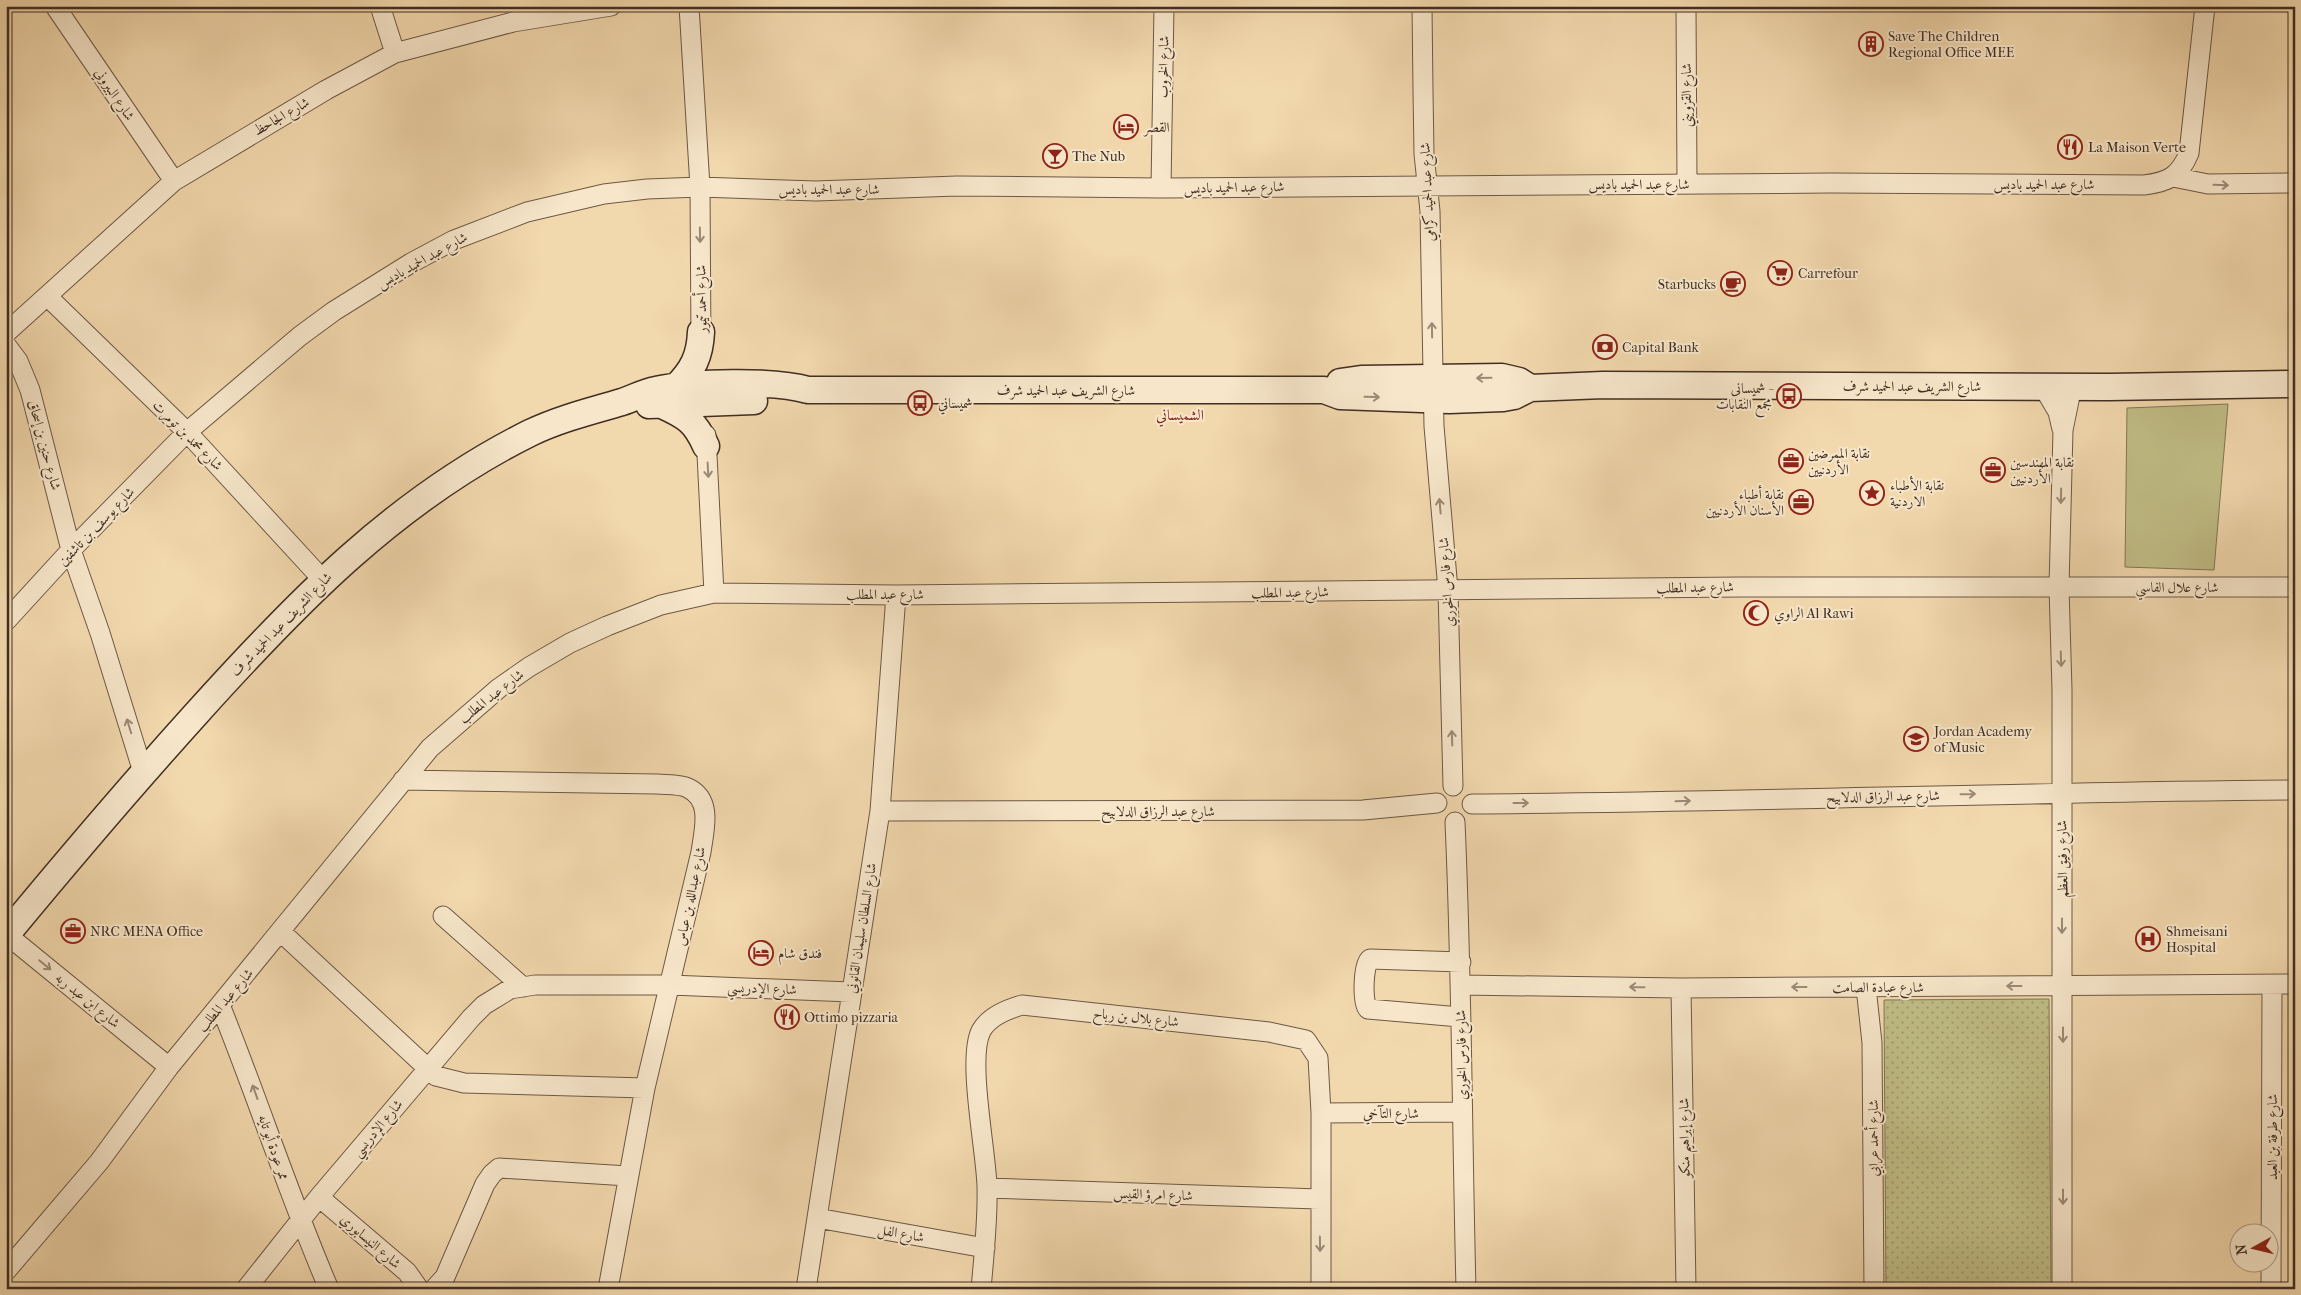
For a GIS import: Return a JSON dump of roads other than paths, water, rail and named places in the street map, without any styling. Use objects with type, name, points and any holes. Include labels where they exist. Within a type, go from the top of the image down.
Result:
[{"type":"street","name":"شارع البيروني","points":[[55,6],[174,181]]},
{"type":"street","points":[[380,6],[395,53]]},
{"type":"street","name":"شارع الجاحظ","points":[[6,333],[174,181],[232,144],[395,53],[513,22],[611,6]]},
{"type":"street","name":"شارع أحمد تيمور","points":[[688,6],[700,187],[703,394],[714,592]]},
{"type":"street","name":"شارع الخروب","points":[[1161,188],[1164,6]]},
{"type":"street","name":"شارع عبد الحميد كرامي","points":[[1422,6],[1424,154],[1428,186],[1433,389]]},
{"type":"street","name":"شارع القزويني","points":[[1686,6],[1687,184]]},
{"type":"street","points":[[2173,176],[2183,169],[2189,154],[2205,6]]},
{"type":"street","points":[[2173,176],[2208,184],[2295,183]]},
{"type":"street","name":"شارع عبد الحميد باديس","points":[[187,432],[300,336],[334,311],[411,263],[454,240],[527,212],[569,202],[647,189],[700,187],[816,191],[957,186],[1161,188],[1687,184],[2144,185],[2160,183],[2173,176]]},
{"type":"street","name":"شارع محمد بن تومرت","points":[[47,296],[187,432],[322,580]]},
{"type":"street","points":[[701,332],[698,356],[691,372],[669,396],[699,430],[706,446]]},
{"type":"street","name":"شارع حنين بن إسحاق","points":[[6,345],[18,362],[30,390],[71,550],[100,633],[143,772]]},
{"type":"street","name":"شارع الشريف عبد الحميد شرف","points":[[6,935],[143,772],[244,660],[322,580],[364,543],[416,503],[494,452],[533,432],[591,410],[625,401],[703,394],[782,400],[808,390],[1324,390],[1340,381],[1351,380],[1433,389],[1511,378],[1530,388],[1712,384],[2072,386],[2295,384]]},
{"type":"street","name":"شارع رفيق العظم","points":[[2042,385],[2058,412],[2063,430]]},
{"type":"street","name":"شارع رفيق العظم","points":[[2062,1289],[2062,690],[2059,588],[2063,430],[2072,386]]},
{"type":"street","name":"شارع فارس الخوري","points":[[1433,389],[1448,590],[1453,786]]},
{"type":"street","name":"شارع يوسف بن تاشفين","points":[[6,621],[71,550],[187,432]]},
{"type":"street","name":"شارع عبد المطلب","points":[[6,1271],[99,1162],[170,1067],[430,748],[452,726],[499,688],[529,667],[570,643],[661,605],[714,592],[896,595],[1742,587],[2059,588]]},
{"type":"street","name":"شارع علال الفاسي","points":[[2059,588],[2295,587]]},
{"type":"street","name":"شارع السلطان سليمان القانوني","points":[[806,1289],[880,811],[896,595]]},
{"type":"street","name":"شارع عبدالله بن عباس","points":[[403,780],[656,784],[687,787],[698,795],[704,804],[705,815],[701,852],[645,1088],[608,1289]]},
{"type":"street","points":[[1453,786],[1469,793],[1472,804],[1467,817],[1455,822],[1444,819],[1437,810],[1436,803],[1440,794],[1453,786]]},
{"type":"street","name":"شارع عبد الرزاق الدلابيح","points":[[1472,804],[1647,802],[2061,792],[2295,790]]},
{"type":"street","name":"شارع عبد الرزاق الدلابيح","points":[[880,811],[1363,810],[1436,803]]},
{"type":"street","name":"شارع فارس الخوري","points":[[1455,822],[1461,962],[1460,1017],[1466,1289]]},
{"type":"street","points":[[443,916],[523,986]]},
{"type":"street","points":[[281,932],[436,1076],[464,1083],[645,1088]]},
{"type":"street","name":"شارع ابن عبد ربه","points":[[6,935],[170,1067]]},
{"type":"street","points":[[1460,1017],[1368,1009],[1364,1000],[1366,964],[1370,959],[1461,962]]},
{"type":"street","name":"شارع عبادة الصامت","points":[[1461,984],[1681,988],[2295,984]]},
{"type":"street","name":"شارع الإدريسي","points":[[246,1289],[319,1197],[427,1069],[484,1005],[510,989],[523,986],[670,985],[851,992]]},
{"type":"street","name":"شارع طرفة بن العبد","points":[[2271,1289],[2272,985]]},
{"type":"street","name":"شارع أحمد عرابي","points":[[1866,987],[1872,1043],[1874,1289]]},
{"type":"street","name":"شارع إبراهيم منكو","points":[[1681,988],[1686,1289]]},
{"type":"street","name":"ممر عودة أبو تايه","points":[[220,1005],[254,1090],[300,1221],[329,1289]]},
{"type":"street","name":"شارع بلال بن رباح","points":[[981,1289],[985,1248],[987,1188],[976,1048],[982,1030],[992,1018],[1008,1009],[1022,1005],[1297,1036],[1306,1040],[1318,1058],[1321,1113],[1321,1289]]},
{"type":"street","name":"شارع التآخي","points":[[1321,1113],[1462,1112]]},
{"type":"street","points":[[434,1289],[445,1277],[486,1184],[492,1174],[499,1168],[628,1176]]},
{"type":"street","name":"شارع امرؤ القيس","points":[[987,1188],[1320,1199]]},
{"type":"street","name":"شارع النيسابوري","points":[[319,1197],[407,1272],[419,1289]]},
{"type":"street","name":"شارع الفل","points":[[817,1218],[985,1248]]},
{"type":"place","name":"Save The Children Regional Office MEE","points":[[1871,44]]},
{"type":"place","name":"القصر","points":[[1126,127]]},
{"type":"place","name":"La Maison Verte","points":[[2070,147]]},
{"type":"place","name":"The Nub","points":[[1055,156]]},
{"type":"place","name":"Carrefour","points":[[1780,273]]},
{"type":"place","name":"Starbucks","points":[[1733,284]]},
{"type":"place","name":"Capital Bank","points":[[1605,347]]},
{"type":"place","name":"شميساني - مجمع النقابات","points":[[1789,396]]},
{"type":"place","name":"شميساني","points":[[920,403]]},
{"type":"place","name":"نقابة الممرضين الأردنيين","points":[[1791,461]]},
{"type":"place","name":"نقابة المهندسين الأردنيين","points":[[1993,470]]},
{"type":"place","name":"نقابة الأطباء الاردنية","points":[[1872,493]]},
{"type":"place","name":"نقابة أطباء الأسنان الأردنيين","points":[[1801,502]]},
{"type":"place","name":"الراوي Al Rawi","points":[[1756,613]]},
{"type":"place","name":"Jordan Academy of Music","points":[[1916,739]]},
{"type":"place","name":"NRC MENA Office","points":[[73,931]]},
{"type":"place","name":"Shmeisani Hospital","points":[[2148,939]]},
{"type":"place","name":"فندق شام","points":[[761,953]]},
{"type":"place","name":"Ottimo pizzaria","points":[[787,1017]]},
{"type":"district","name":"الشميساني","points":[[1180,415]]}]
